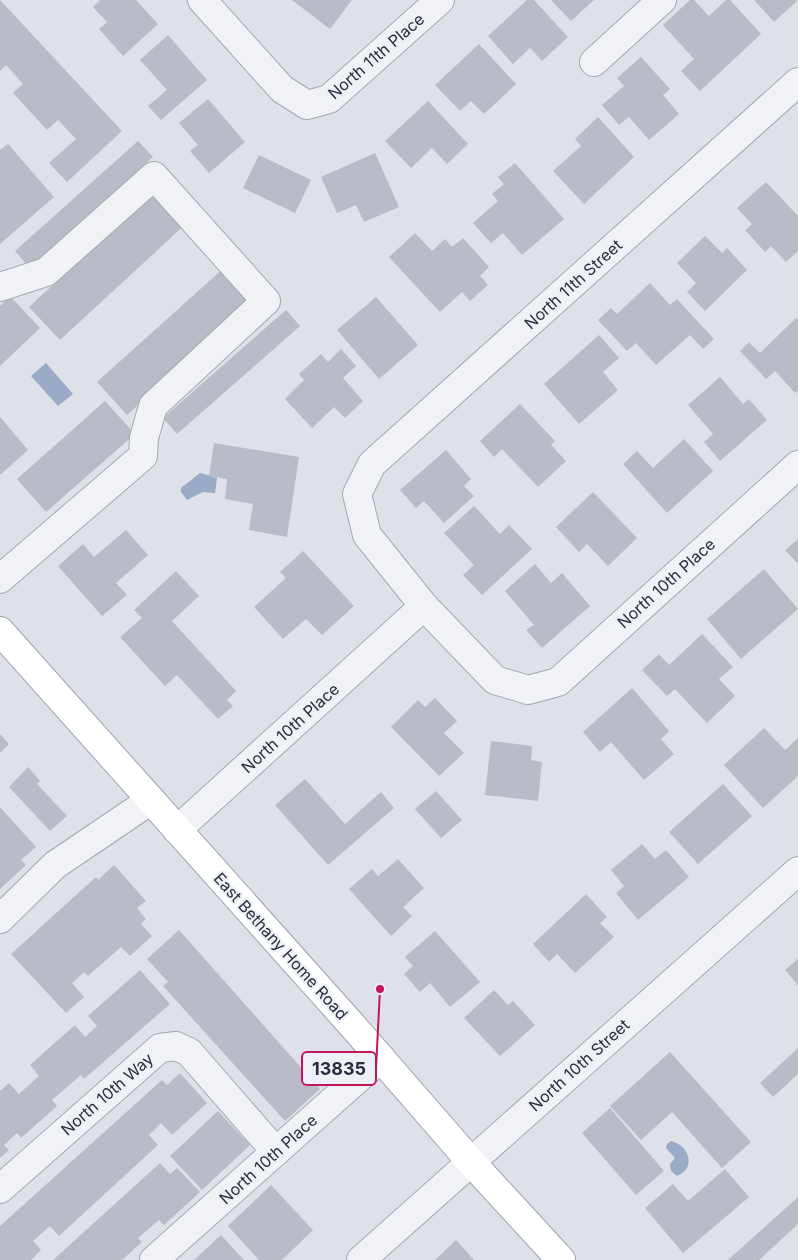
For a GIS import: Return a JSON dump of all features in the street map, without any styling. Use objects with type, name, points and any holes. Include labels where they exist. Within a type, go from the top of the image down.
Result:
[{"type":"main road","name":"East Bethany Home Road","points":[[0,631],[561,1260]]},
{"type":"street","name":"North 11th Place","points":[[202,0],[282,89],[307,105],[329,99],[440,0]]},
{"type":"street","points":[[594,62],[662,0]]},
{"type":"street","name":"North 11th Street","points":[[424,606],[367,535],[357,494],[372,464],[798,82]]},
{"type":"street","points":[[0,286],[46,272],[154,176],[266,301],[153,406],[144,438],[143,456],[0,579]]},
{"type":"street","name":"North 10th Place","points":[[177,830],[424,606],[495,680],[528,690],[558,682],[798,465]]},
{"type":"street","points":[[0,918],[55,865],[151,800]]},
{"type":"street","name":"North 10th Street","points":[[361,1260],[798,871]]},
{"type":"street","name":"North 10th Way","points":[[0,1189],[160,1048],[176,1046],[189,1052],[276,1152]]},
{"type":"street","name":"North 10th Place","points":[[154,1260],[381,1058]]},
{"type":"water","points":[[46,363],[73,394],[58,406],[31,376]]},
{"type":"water","points":[[200,473],[217,478],[215,493],[203,492],[187,500],[181,492],[181,488]]},
{"type":"water","points":[[671,1141],[682,1147],[686,1152],[689,1162],[687,1168],[677,1176],[671,1171],[670,1164],[675,1158],[666,1148],[667,1144]]},
{"type":"building","points":[[0,0],[122,131],[67,182],[49,163],[76,139],[58,120],[47,130],[13,93],[23,84],[6,65],[0,71]]},
{"type":"building","points":[[100,0],[136,0],[158,24],[123,56],[99,29],[107,22],[93,7]]},
{"type":"building","points":[[292,0],[352,0],[330,29]]},
{"type":"building","points":[[527,0],[534,0],[568,37],[542,61],[530,48],[513,64],[488,36]]},
{"type":"building","points":[[551,0],[594,0],[571,21]]},
{"type":"building","points":[[690,0],[694,0],[709,16],[726,0],[730,0],[761,34],[700,91],[681,71],[694,59],[663,25]]},
{"type":"building","points":[[754,0],[798,0],[774,22]]},
{"type":"building","points":[[168,35],[207,80],[161,120],[148,106],[167,90],[140,60]]},
{"type":"building","points":[[479,44],[516,84],[484,114],[471,101],[460,111],[435,85]]},
{"type":"building","points":[[641,57],[670,89],[663,95],[679,114],[649,140],[629,117],[619,125],[602,105],[624,86],[617,78]]},
{"type":"building","points":[[208,99],[245,142],[209,173],[190,151],[198,145],[179,123]]},
{"type":"building","points":[[428,101],[468,144],[447,164],[432,148],[411,168],[385,141]]},
{"type":"building","points":[[598,117],[634,157],[584,204],[553,171],[581,146],[575,139]]},
{"type":"building","points":[[138,141],[153,157],[33,266],[27,265],[15,251]]},
{"type":"building","points":[[8,144],[54,197],[0,244],[0,150]]},
{"type":"building","points":[[375,153],[399,207],[364,222],[356,205],[337,213],[321,177]]},
{"type":"building","points":[[259,155],[311,180],[295,213],[243,188]]},
{"type":"building","points":[[515,163],[564,219],[522,255],[503,233],[491,243],[473,223],[498,201],[492,194],[504,184],[498,177]]},
{"type":"building","points":[[766,182],[798,216],[798,251],[786,262],[771,246],[765,252],[745,230],[752,224],[737,208]]},
{"type":"building","points":[[157,189],[188,222],[60,340],[29,307]]},
{"type":"building","points":[[415,233],[432,251],[445,239],[452,247],[463,238],[489,267],[480,276],[488,285],[470,301],[462,292],[440,312],[389,257]]},
{"type":"building","points":[[705,236],[722,253],[727,248],[747,270],[705,311],[687,292],[696,283],[677,263]]},
{"type":"building","points":[[226,266],[255,298],[127,415],[97,382]]},
{"type":"building","points":[[650,283],[670,305],[677,299],[714,339],[703,349],[690,335],[656,365],[636,343],[627,351],[598,320],[611,308],[617,314]]},
{"type":"building","points":[[10,296],[40,328],[0,366],[0,306]]},
{"type":"building","points":[[376,297],[418,345],[379,379],[337,330]]},
{"type":"building","points":[[286,310],[300,326],[177,434],[163,418]]},
{"type":"building","points":[[796,318],[798,320],[798,391],[795,393],[775,371],[766,379],[740,351],[749,342],[760,353]]},
{"type":"building","points":[[599,335],[619,358],[603,372],[618,390],[579,424],[544,384]]},
{"type":"building","points":[[341,349],[356,366],[343,378],[363,401],[345,418],[334,407],[312,428],[285,399],[304,380],[299,374],[321,354],[328,362]]},
{"type":"building","points":[[720,377],[743,404],[749,399],[767,420],[720,461],[704,442],[713,434],[688,405]]},
{"type":"building","points":[[105,401],[135,434],[46,512],[17,479]]},
{"type":"building","points":[[520,404],[555,441],[551,445],[566,461],[538,487],[502,449],[494,457],[480,441]]},
{"type":"building","points":[[0,417],[28,450],[0,475]]},
{"type":"building","points":[[684,439],[713,471],[667,513],[623,464],[637,451],[653,468]]},
{"type":"building","points":[[214,443],[299,457],[287,537],[249,530],[253,504],[225,499],[227,479],[209,476]]},
{"type":"building","points":[[446,450],[471,479],[464,486],[474,496],[444,523],[424,501],[416,508],[400,490]]},
{"type":"building","points":[[593,492],[637,538],[608,566],[587,544],[579,552],[556,527]]},
{"type":"building","points":[[474,506],[500,534],[509,525],[532,549],[482,595],[463,575],[474,565],[444,533]]},
{"type":"building","points":[[126,530],[148,555],[116,583],[127,595],[102,616],[58,566],[83,544],[94,557]]},
{"type":"building","points":[[798,539],[798,564],[785,550]]},
{"type":"building","points":[[303,551],[354,606],[322,635],[306,619],[283,639],[254,607],[286,578],[280,572]]},
{"type":"building","points":[[535,564],[551,583],[562,573],[590,606],[542,648],[526,630],[534,625],[505,591]]},
{"type":"building","points":[[764,569],[798,609],[741,659],[707,619]]},
{"type":"building","points":[[176,571],[199,596],[172,621],[236,691],[227,700],[233,706],[218,719],[177,675],[165,686],[120,637],[142,618],[134,610]]},
{"type":"building","points":[[702,634],[733,667],[719,679],[735,696],[707,723],[675,689],[667,696],[642,670],[659,654],[669,665]]},
{"type":"building","points":[[632,688],[669,731],[661,739],[674,754],[644,780],[611,742],[600,752],[583,732]]},
{"type":"building","points":[[435,698],[457,721],[444,733],[464,753],[439,776],[391,727],[418,700],[425,707]]},
{"type":"building","points":[[764,728],[785,750],[798,738],[798,776],[763,808],[724,765]]},
{"type":"building","points":[[0,734],[9,744],[0,753]]},
{"type":"building","points":[[491,741],[532,746],[531,760],[542,762],[538,801],[485,795]]},
{"type":"building","points":[[28,767],[40,781],[37,784],[67,816],[50,831],[9,787]]},
{"type":"building","points":[[305,779],[345,824],[381,792],[394,808],[328,865],[275,805]]},
{"type":"building","points":[[723,784],[752,816],[698,864],[669,832]]},
{"type":"building","points":[[436,791],[462,820],[441,838],[415,809]]},
{"type":"building","points":[[0,807],[36,847],[21,860],[26,865],[0,889]]},
{"type":"building","points":[[642,844],[655,859],[666,850],[689,877],[638,920],[616,893],[624,886],[611,870]]},
{"type":"building","points":[[398,859],[424,888],[403,907],[412,916],[391,936],[349,889],[372,869],[378,876]]},
{"type":"building","points":[[114,865],[146,901],[137,908],[146,919],[141,924],[152,936],[130,956],[121,947],[88,976],[84,972],[72,983],[84,997],[66,1013],[11,954],[96,877],[98,880]]},
{"type":"building","points":[[586,894],[607,917],[600,923],[614,937],[575,973],[557,954],[549,962],[533,944]]},
{"type":"building","points":[[179,930],[320,1089],[285,1121],[163,986],[168,982],[147,959]]},
{"type":"building","points":[[435,931],[480,982],[450,1007],[430,983],[420,992],[404,974],[413,966],[405,957]]},
{"type":"building","points":[[798,959],[798,985],[785,970]]},
{"type":"building","points":[[140,970],[170,1004],[84,1079],[81,1075],[52,1100],[57,1106],[21,1138],[17,1133],[4,1145],[9,1150],[0,1158],[0,1091],[9,1083],[19,1094],[39,1076],[30,1065],[75,1025],[85,1037],[97,1026],[88,1016]]},
{"type":"building","points":[[494,990],[508,1005],[513,1001],[535,1025],[500,1056],[464,1018]]},
{"type":"building","points":[[798,1048],[798,1074],[773,1097],[760,1083]]},
{"type":"building","points":[[670,1052],[751,1142],[722,1168],[672,1112],[641,1140],[610,1106]]},
{"type":"building","points":[[180,1073],[207,1103],[172,1135],[161,1123],[149,1135],[158,1145],[59,1236],[50,1226],[33,1241],[41,1250],[31,1260],[0,1260],[0,1226],[162,1080],[167,1085]]},
{"type":"building","points":[[610,1108],[664,1171],[636,1195],[582,1133]]},
{"type":"building","points":[[218,1111],[250,1145],[202,1190],[170,1156]]},
{"type":"building","points":[[160,1163],[170,1174],[177,1168],[200,1192],[164,1225],[159,1220],[138,1238],[142,1242],[122,1260],[53,1260]]},
{"type":"building","points":[[725,1169],[749,1197],[683,1253],[645,1208],[673,1184],[688,1201]]},
{"type":"building","points":[[271,1185],[313,1230],[282,1260],[259,1260],[228,1226]]},
{"type":"building","points":[[798,1197],[798,1224],[759,1260],[728,1260]]},
{"type":"building","points":[[221,1235],[244,1260],[194,1260]]},
{"type":"building","points":[[456,1240],[474,1260],[435,1260]]},
{"type":"place","name":"13835","points":[[380,989]]}]
